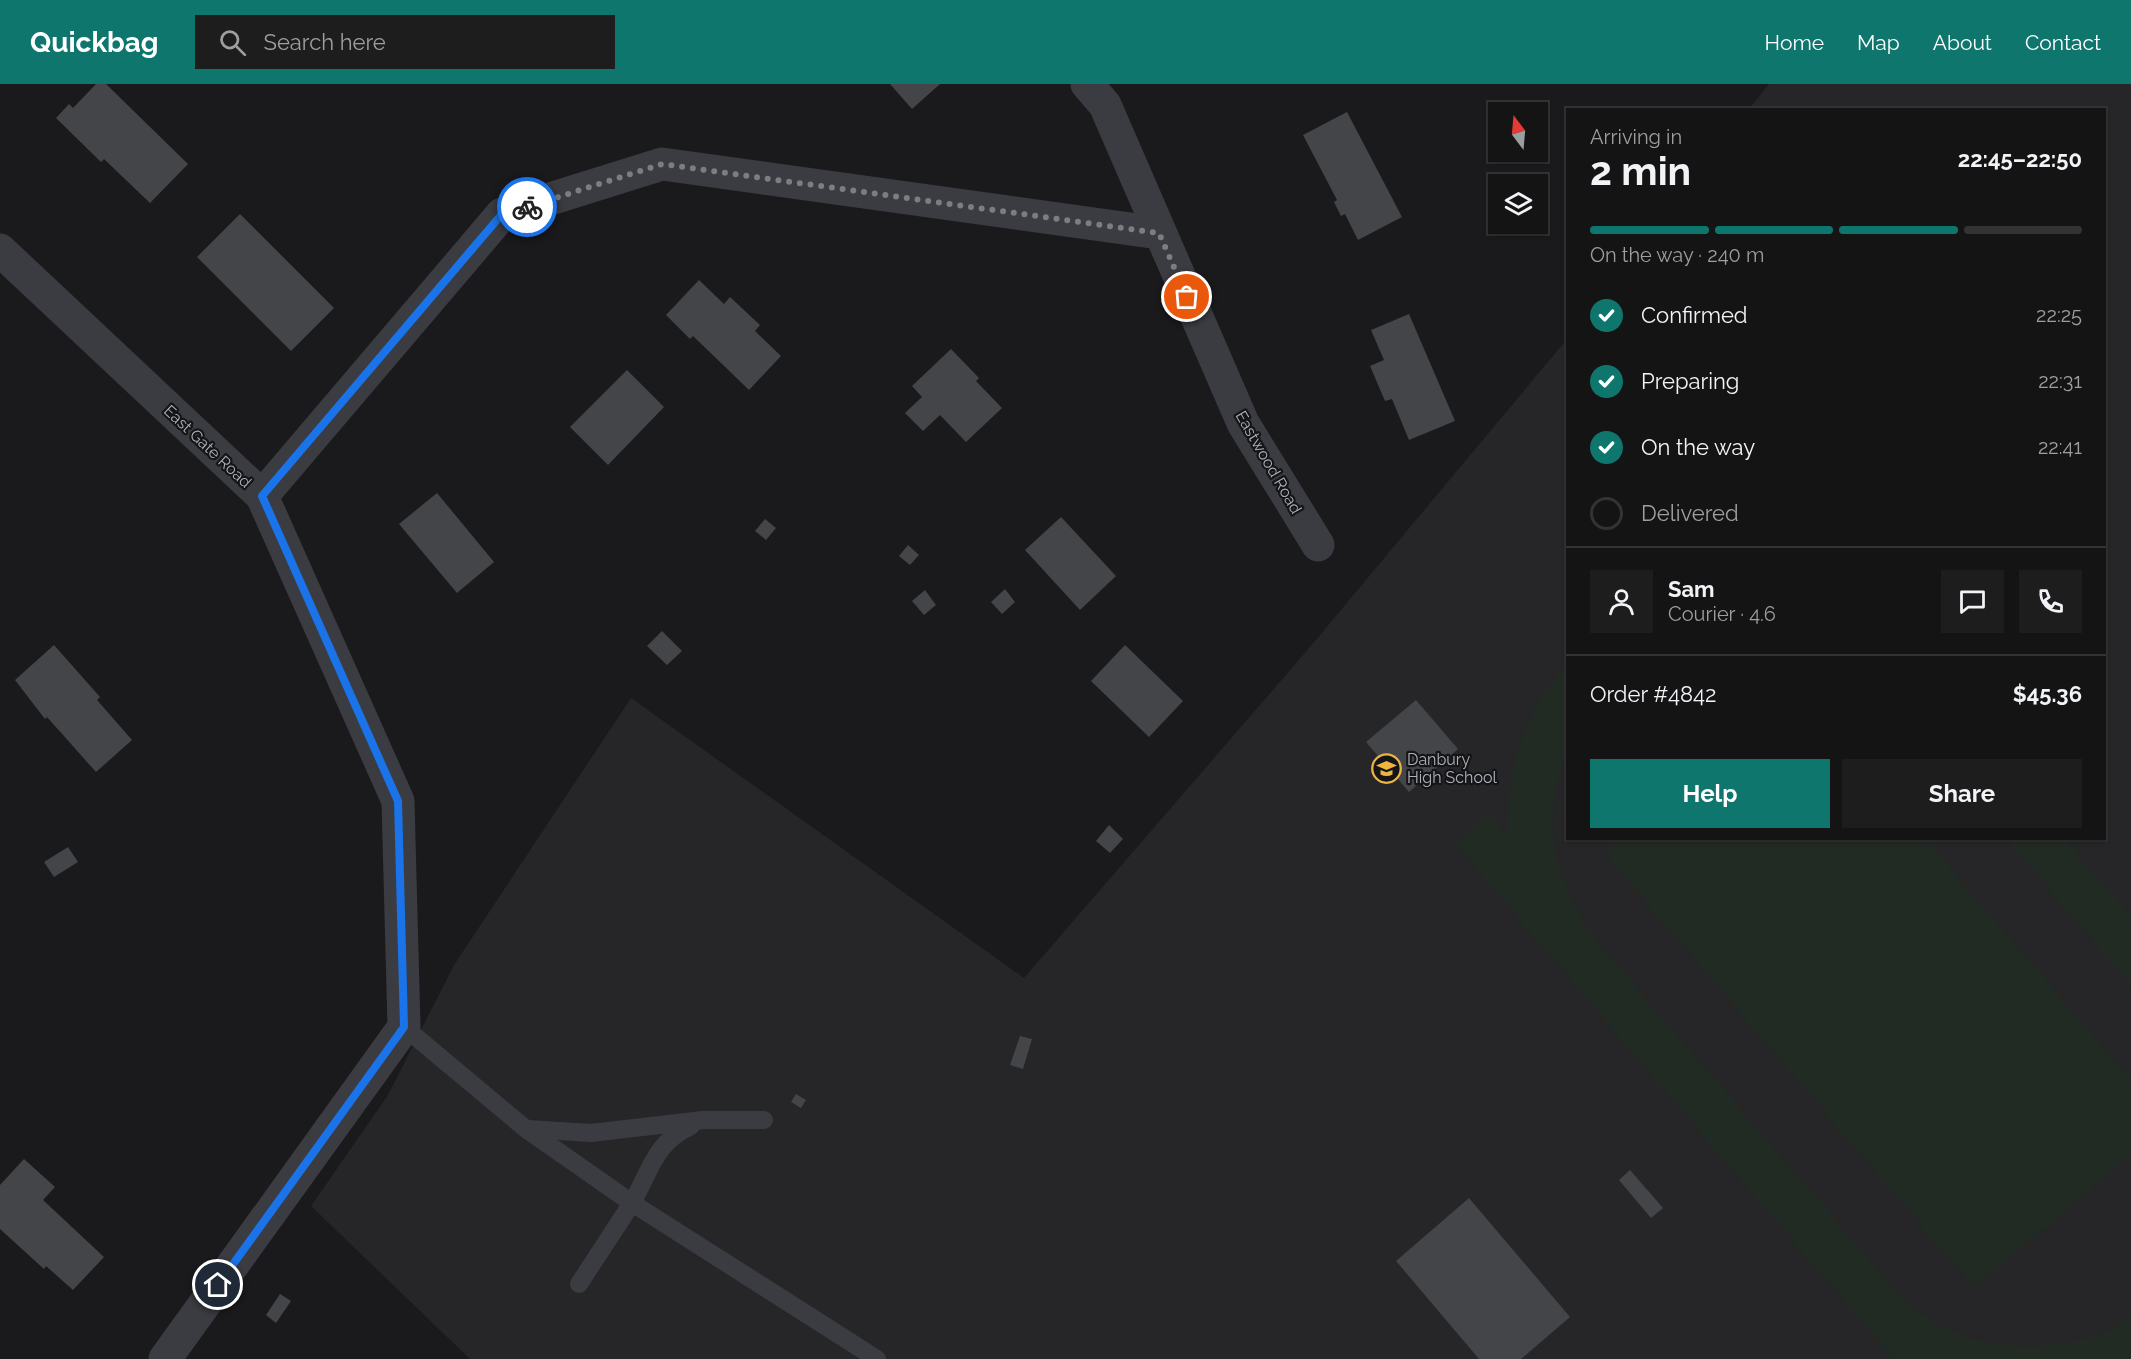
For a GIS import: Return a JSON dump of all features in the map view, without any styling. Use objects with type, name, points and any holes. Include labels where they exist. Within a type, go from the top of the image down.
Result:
[{"type":"street","name":"Eastwood Road","points":[[1087,84],[1105,105],[1243,423],[1318,545]]},
{"type":"street","points":[[262,496],[502,214],[662,164],[1159,233]]},
{"type":"street","name":"East Gate Road","points":[[0,250],[262,496],[398,801],[404,1027]]},
{"type":"street","points":[[165,1359],[404,1027]]},
{"type":"lane","points":[[404,1027],[526,1129],[632,1203],[877,1359]]},
{"type":"lane","points":[[526,1129],[591,1133],[703,1120],[764,1120]]},
{"type":"lane","points":[[579,1284],[632,1203],[648,1168],[673,1134],[703,1120]]},
{"type":"shaded area","name":"Danbury High School","points":[[1769,84],[2131,84],[2131,1359],[470,1359],[311,1206],[388,1095],[454,965],[631,698],[1024,978],[1310,647],[1566,340],[1566,840],[2106,840],[2106,108],[1750,108]]},
{"type":"shaded area","points":[[1566,665],[1566,755],[1556,788],[1553,820],[1557,857],[1568,892],[1596,940],[1905,1301],[1956,1333],[1977,1340],[2023,1346],[2069,1343],[2091,1337],[2131,1316],[2131,1359],[1893,1359],[1455,844],[1489,814],[1507,835],[1510,789],[1520,743],[1539,701]]},
{"type":"shaded area","points":[[1619,840],[1926,840],[2131,1079],[2131,1155],[1974,1288],[1604,853]]},
{"type":"shaded area","points":[[2007,840],[2066,840],[2131,916],[2131,986]]},
{"type":"building","points":[[96,84],[106,84],[188,164],[150,203],[104,159],[101,162],[56,118],[69,104],[73,108]]},
{"type":"building","points":[[890,84],[940,84],[912,109]]},
{"type":"building","points":[[1347,112],[1402,217],[1358,240],[1345,214],[1341,216],[1334,202],[1337,200],[1303,135]]},
{"type":"building","points":[[240,214],[334,308],[291,351],[197,257]]},
{"type":"building","points":[[699,280],[724,304],[730,297],[760,325],[755,331],[781,356],[749,390],[693,336],[690,339],[666,315]]},
{"type":"building","points":[[1409,314],[1455,421],[1409,440],[1392,399],[1385,401],[1370,366],[1384,360],[1371,330]]},
{"type":"building","points":[[951,349],[979,378],[976,381],[1002,408],[966,442],[940,415],[923,431],[905,413],[922,397],[912,386]]},
{"type":"building","points":[[627,370],[664,407],[608,465],[570,427]]},
{"type":"building","points":[[437,493],[494,562],[457,593],[399,524]]},
{"type":"building","points":[[1061,517],[1116,576],[1080,610],[1025,550]]},
{"type":"building","points":[[765,519],[776,528],[766,540],[755,531]]},
{"type":"building","points":[[908,545],[919,555],[910,565],[899,556]]},
{"type":"building","points":[[1005,589],[1015,602],[1002,614],[991,602]]},
{"type":"building","points":[[925,590],[936,605],[924,615],[912,601]]},
{"type":"building","points":[[662,631],[682,651],[667,665],[647,646]]},
{"type":"building","points":[[54,645],[100,697],[97,700],[132,740],[96,772],[47,717],[45,719],[15,680]]},
{"type":"building","points":[[1125,645],[1183,701],[1149,737],[1091,681]]},
{"type":"building","points":[[1416,700],[1458,749],[1409,792],[1366,742]]},
{"type":"building","points":[[1109,825],[1123,839],[1110,853],[1096,841]]},
{"type":"building","points":[[68,847],[78,862],[54,877],[44,862]]},
{"type":"building","points":[[1020,1036],[1032,1039],[1023,1069],[1010,1065]]},
{"type":"building","points":[[796,1094],[806,1100],[801,1108],[791,1102]]},
{"type":"building","points":[[24,1159],[55,1187],[43,1200],[104,1257],[73,1290],[46,1266],[44,1269],[0,1229],[0,1185]]},
{"type":"building","points":[[1630,1170],[1663,1208],[1651,1218],[1619,1180]]},
{"type":"building","points":[[1469,1198],[1570,1317],[1521,1359],[1479,1359],[1396,1261]]},
{"type":"building","points":[[280,1294],[291,1301],[276,1323],[266,1315]]},
{"type":"way so far","points":[[527,207],[662,164],[1159,233],[1187,297]]},
{"type":"place","name":"Danbury High School","points":[[1386,768]]},
{"type":"route","points":[[218,1285],[404,1027],[398,801],[262,496],[502,214],[527,207]]}]
